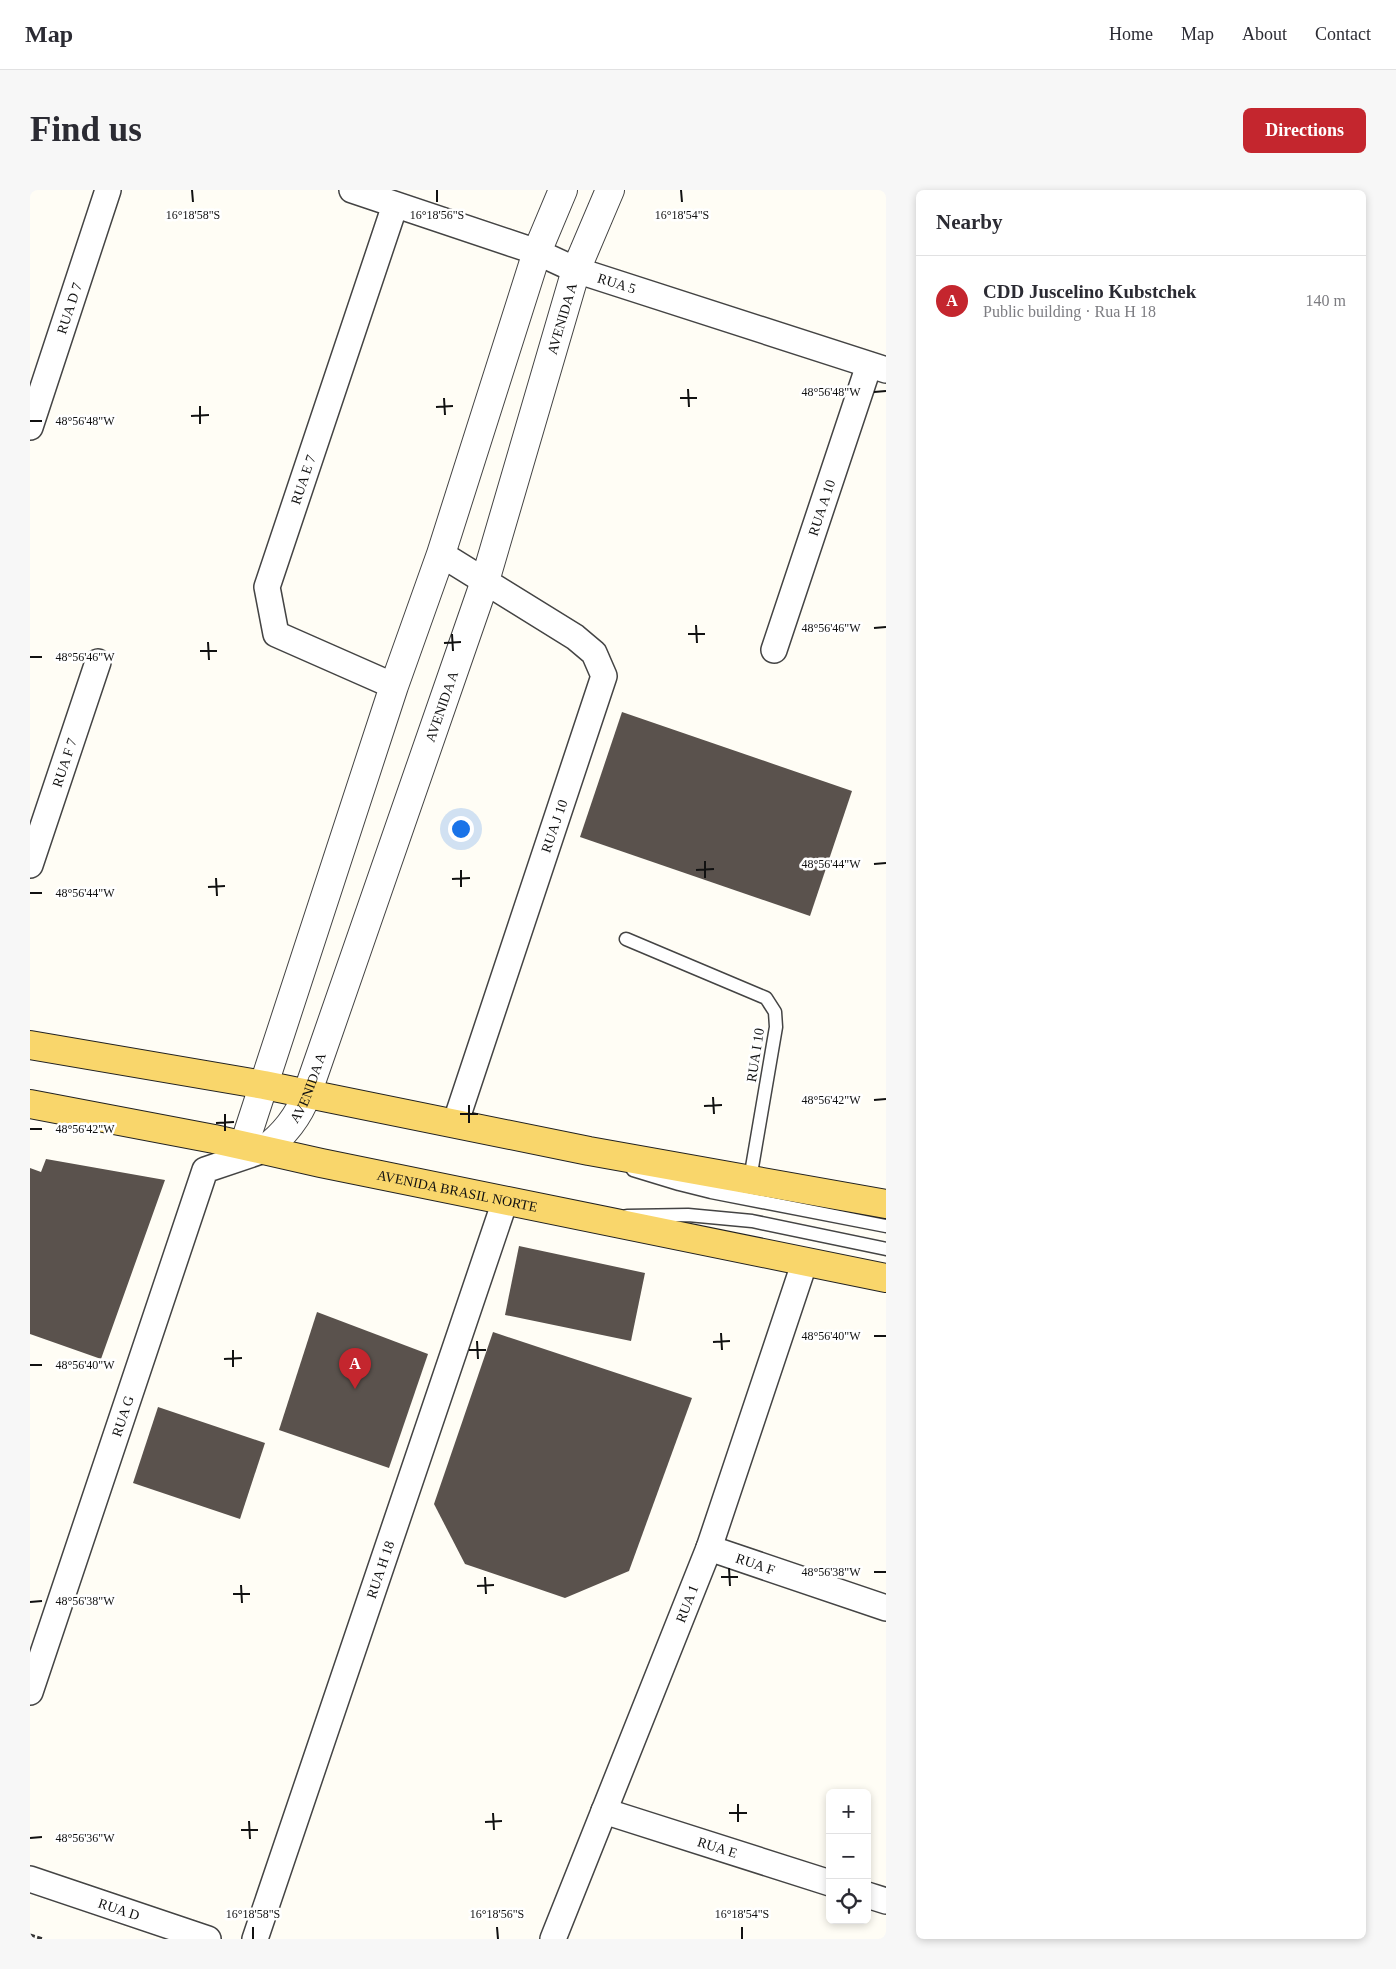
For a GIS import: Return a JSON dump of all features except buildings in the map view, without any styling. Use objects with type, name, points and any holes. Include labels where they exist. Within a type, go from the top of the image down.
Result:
[{"type":"main road","points":[[30,1044],[264,1085],[589,1151],[886,1204]]},
{"type":"main road","name":"AVENIDA BRASIL NORTE","points":[[30,1104],[254,1148],[886,1278]]},
{"type":"street","name":"RUA D 7","points":[[30,427],[108,190]]},
{"type":"street","name":"RUA 5","points":[[352,190],[537,252],[576,270],[877,367]]},
{"type":"street","points":[[254,1148],[264,1085],[394,686],[441,554],[537,252],[564,190]]},
{"type":"street","name":"AVENIDA A","points":[[254,1148],[281,1137],[301,1108],[307,1094],[484,581],[576,270],[610,190]]},
{"type":"street","name":"RUA E 7","points":[[394,686],[276,634],[267,587],[395,205]]},
{"type":"street","name":"RUA A 10","points":[[774,650],[877,367]]},
{"type":"street","name":"RUA J 10","points":[[441,554],[575,637],[594,653],[604,676],[455,1124]]},
{"type":"street","name":"RUA F 7","points":[[30,865],[98,662]]},
{"type":"street","name":"RUA G","points":[[30,1692],[205,1170],[254,1148]]},
{"type":"street","name":"RUA H 18","points":[[255,1939],[505,1201]]},
{"type":"street","name":"RUA 1","points":[[553,1939],[709,1548],[805,1261]]},
{"type":"street","name":"RUA F","points":[[709,1548],[886,1608]]},
{"type":"street","name":"RUA E","points":[[604,1811],[826,1883]]},
{"type":"street","name":"RUA D","points":[[30,1879],[208,1939]]},
{"type":"street","points":[[871,1897],[886,1902]]},
{"type":"lane","name":"RUA I 10","points":[[626,940],[766,998],[776,1012],[776,1027],[750,1180]]},
{"type":"lane","points":[[589,1151],[646,1175],[678,1184],[886,1226]]},
{"type":"lane","points":[[592,1218],[659,1214],[718,1217],[752,1221],[886,1249]]},
{"type":"path","points":[[30,1934],[43,1939]]},
{"type":"place","name":"CDD Juscelino Kubstchek","points":[[355,1389]]}]
